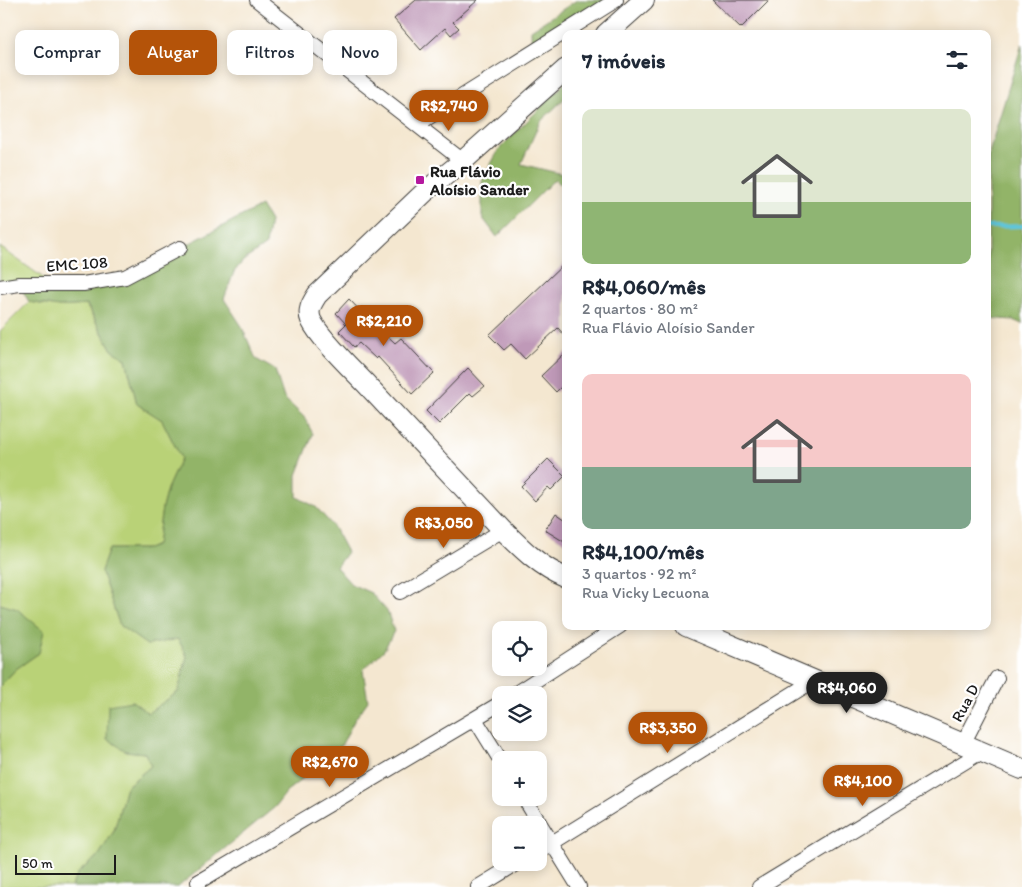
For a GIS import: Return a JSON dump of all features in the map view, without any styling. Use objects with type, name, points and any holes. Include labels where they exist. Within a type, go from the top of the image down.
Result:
[{"type":"street","points":[[257,0],[463,161]]},
{"type":"street","points":[[568,30],[616,0]]},
{"type":"street","points":[[611,30],[641,3]]},
{"type":"street","points":[[418,124],[562,34]]},
{"type":"street","points":[[562,73],[463,161],[427,190],[317,296],[311,304],[310,311],[311,319],[318,331],[345,362],[522,549],[538,562],[562,576]]},
{"type":"street","name":"EMC 108","points":[[0,287],[19,284],[83,284],[125,277],[180,248]]},
{"type":"street","points":[[400,592],[504,530]]},
{"type":"street","points":[[527,686],[614,630]]},
{"type":"street","points":[[695,630],[1022,769]]},
{"type":"street","name":"Rua D","points":[[963,744],[997,678]]},
{"type":"street","points":[[547,846],[813,681]]},
{"type":"street","points":[[198,882],[492,709]]},
{"type":"street","points":[[476,719],[495,751]]},
{"type":"street","points":[[759,887],[981,752]]},
{"type":"street","points":[[529,806],[579,887]]},
{"type":"street","points":[[478,887],[504,871]]},
{"type":"green space","points":[[577,0],[616,0],[569,30],[562,30],[562,35],[532,54],[531,30]]},
{"type":"green space","points":[[1022,44],[1022,324],[1013,320],[991,318],[991,145]]},
{"type":"green space","points":[[562,86],[562,101],[540,122],[521,164],[562,174],[562,186],[555,179],[497,237],[482,217],[482,181],[499,149]]},
{"type":"green space","points":[[261,206],[270,221],[266,245],[243,261],[234,272],[224,299],[241,325],[256,359],[275,370],[284,398],[304,417],[313,434],[297,475],[297,497],[316,507],[333,526],[347,552],[336,567],[351,584],[371,593],[387,611],[394,631],[384,650],[363,670],[368,701],[355,719],[341,746],[323,763],[288,790],[275,807],[178,887],[71,887],[78,873],[99,855],[114,831],[126,787],[151,766],[145,753],[126,751],[107,739],[108,705],[132,701],[148,713],[178,692],[187,656],[178,639],[147,645],[120,626],[101,571],[109,549],[148,549],[157,545],[162,508],[167,489],[181,458],[162,420],[137,404],[126,359],[112,350],[87,305],[59,307],[29,302],[19,284],[125,277]]},
{"type":"green space","points":[[0,247],[52,284],[0,287]]},
{"type":"green space","points":[[29,302],[59,307],[86,305],[112,350],[126,359],[137,404],[162,420],[181,458],[167,489],[162,508],[157,546],[148,549],[109,549],[101,571],[120,626],[147,645],[178,639],[187,656],[178,692],[148,713],[132,701],[126,751],[145,753],[151,766],[126,787],[114,831],[99,855],[78,873],[71,887],[0,887],[0,686],[16,669],[39,653],[17,609],[0,604],[0,331]]},
{"type":"green space","points":[[0,604],[17,609],[44,631],[39,653],[16,669],[0,686]]},
{"type":"building","points":[[416,0],[478,0],[453,22],[459,28],[451,35],[445,28],[421,50],[394,19]]},
{"type":"building","points":[[712,0],[769,0],[741,28]]},
{"type":"building","points":[[562,266],[562,332],[558,328],[525,359],[511,344],[504,350],[489,335]]},
{"type":"building","points":[[349,299],[366,317],[371,313],[380,323],[377,326],[395,343],[401,338],[434,373],[412,394],[378,357],[376,359],[359,343],[354,347],[339,331],[346,324],[336,313]]},
{"type":"building","points":[[562,356],[562,386],[556,392],[541,376]]},
{"type":"building","points":[[468,368],[485,386],[473,396],[470,393],[439,424],[426,411]]},
{"type":"building","points":[[548,459],[562,473],[562,479],[551,490],[548,487],[535,501],[521,486]]},
{"type":"building","points":[[556,513],[562,517],[562,541],[545,530]]},
{"type":"waterway","points":[[991,227],[1022,226]]},
{"type":"place","name":"Rua Flávio Aloísio Sander","points":[[420,180]]}]
